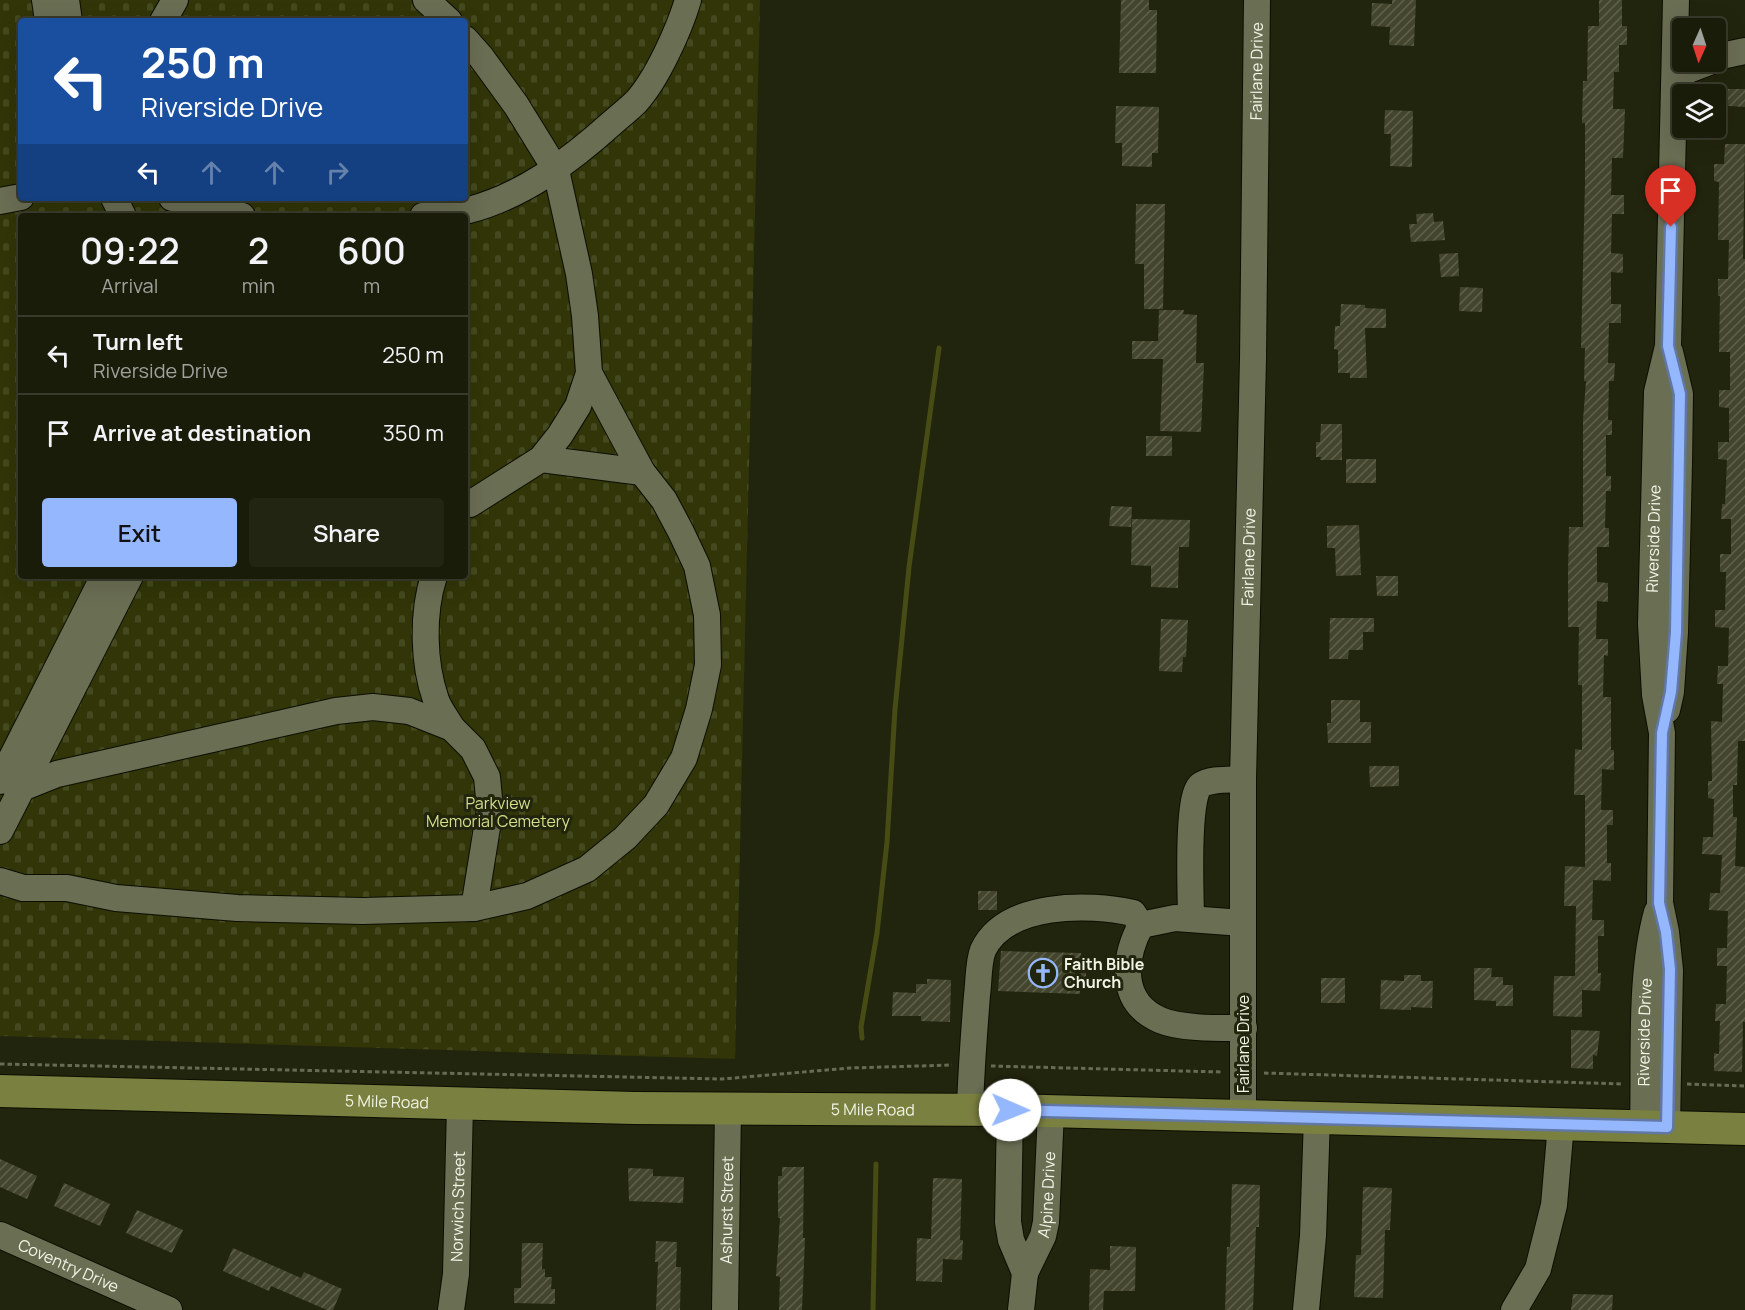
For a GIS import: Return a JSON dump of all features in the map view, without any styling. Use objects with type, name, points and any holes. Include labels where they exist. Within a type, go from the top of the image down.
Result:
[{"type":"main road","name":"5 Mile Road","points":[[0,1091],[460,1105],[970,1109],[1745,1129]]},
{"type":"street","points":[[45,0],[48,18]]},
{"type":"street","points":[[66,0],[69,18]]},
{"type":"street","points":[[165,18],[175,0]]},
{"type":"street","points":[[426,0],[446,18]]},
{"type":"street","points":[[446,213],[469,210],[513,193],[556,170],[594,140],[637,101],[664,59],[688,0]]},
{"type":"street","name":"Fairlane Drive","points":[[1243,1116],[1243,779],[1257,0]]},
{"type":"street","name":"Riverside Drive","points":[[1676,0],[1677,18]]},
{"type":"street","points":[[468,42],[516,105],[556,170],[579,274],[589,373],[578,406],[560,435],[540,459],[468,505]]},
{"type":"street","name":"Riverside Drive","points":[[1655,1127],[1656,1084],[1670,969],[1666,932],[1659,903],[1662,733],[1655,695],[1651,624],[1658,392],[1668,346],[1675,72]]},
{"type":"street","points":[[1675,75],[1682,72]]},
{"type":"street","points":[[0,201],[18,198]]},
{"type":"street","points":[[191,201],[232,213]]},
{"type":"street","points":[[0,881],[23,888],[68,888],[116,898],[237,908],[363,911],[474,908],[527,896],[587,869],[626,838],[656,805],[684,758],[699,709],[708,665],[707,615],[697,566],[664,500],[642,472],[589,373]]},
{"type":"street","points":[[540,459],[642,472]]},
{"type":"street","points":[[100,609],[104,579]]},
{"type":"street","points":[[0,831],[8,782],[100,609],[127,579]]},
{"type":"street","points":[[433,579],[427,596],[425,630],[429,670],[436,701],[452,728],[473,749],[487,777],[490,809],[474,908]]},
{"type":"street","points":[[8,782],[57,774],[336,711],[373,707],[409,711],[452,728]]},
{"type":"street","points":[[1191,919],[1191,829],[1194,792],[1199,785],[1209,782],[1243,779]]},
{"type":"street","points":[[970,1109],[971,1065],[982,952],[991,937],[1004,925],[1020,917],[1048,910],[1082,907],[1118,910],[1133,914],[1141,925]]},
{"type":"street","points":[[1243,923],[1175,918],[1141,925],[1132,941],[1128,973],[1129,990],[1137,1004],[1160,1020],[1207,1028],[1244,1028]]},
{"type":"street","name":"Norwich Street","points":[[451,1310],[456,1274],[460,1105]]},
{"type":"street","name":"Ashurst Street","points":[[725,1310],[728,1108]]},
{"type":"street","name":"Alpine Drive","points":[[1010,1110],[1008,1222],[1011,1240],[1024,1273]]},
{"type":"street","name":"Alpine Drive","points":[[1021,1310],[1024,1273],[1043,1236],[1046,1222],[1051,1111]]},
{"type":"street","points":[[1306,1310],[1314,1236],[1317,1117]]},
{"type":"street","points":[[1514,1310],[1538,1269],[1554,1205],[1562,1124]]},
{"type":"street","name":"Coventry Drive","points":[[0,1235],[169,1310]]},
{"type":"path","points":[[0,1064],[722,1079],[850,1068],[971,1065],[1745,1086]]},
{"type":"green space","name":"Parkview Memorial Cemetery","points":[[0,0],[760,0],[735,1059],[0,1036]]},
{"type":"building","points":[[1121,0],[1149,0],[1149,10],[1157,10],[1156,73],[1119,73]]},
{"type":"building","points":[[1392,0],[1416,0],[1414,46],[1389,45],[1390,27],[1371,26],[1372,3],[1392,4]]},
{"type":"building","points":[[1599,0],[1622,0],[1622,26],[1627,26],[1627,45],[1619,45],[1619,72],[1614,72],[1613,109],[1625,109],[1623,158],[1612,158],[1611,195],[1624,195],[1624,214],[1612,214],[1611,253],[1623,254],[1623,273],[1611,272],[1611,304],[1621,304],[1621,323],[1609,323],[1608,363],[1615,363],[1614,381],[1609,381],[1608,420],[1612,420],[1612,435],[1606,435],[1606,476],[1611,476],[1611,491],[1606,491],[1605,528],[1609,528],[1609,547],[1597,547],[1597,582],[1608,583],[1608,602],[1597,601],[1596,639],[1608,639],[1608,656],[1604,655],[1603,697],[1611,697],[1611,750],[1614,750],[1614,770],[1602,769],[1601,810],[1613,810],[1613,825],[1607,825],[1607,863],[1611,863],[1611,881],[1593,880],[1592,920],[1604,920],[1604,936],[1598,936],[1600,991],[1582,990],[1582,1017],[1553,1016],[1554,976],[1575,976],[1576,906],[1564,906],[1565,866],[1585,867],[1585,795],[1574,795],[1575,749],[1582,750],[1582,685],[1578,685],[1579,627],[1568,627],[1568,572],[1569,527],[1583,527],[1583,420],[1586,381],[1584,381],[1585,348],[1581,348],[1585,183],[1585,123],[1582,123],[1583,81],[1587,81],[1588,26],[1599,26]]},
{"type":"building","points":[[1728,89],[1745,89],[1745,107],[1728,106]]},
{"type":"building","points":[[1116,106],[1159,107],[1158,153],[1152,153],[1152,167],[1122,166],[1122,143],[1115,143]]},
{"type":"building","points":[[1385,110],[1413,111],[1412,167],[1390,166],[1391,134],[1384,134]]},
{"type":"building","points":[[1725,144],[1745,144],[1743,259],[1745,259],[1745,741],[1738,741],[1737,785],[1733,785],[1733,817],[1737,817],[1735,866],[1745,867],[1745,1022],[1743,1022],[1742,1072],[1714,1071],[1714,1053],[1719,1054],[1720,1021],[1715,1021],[1716,1004],[1726,1004],[1727,966],[1717,966],[1717,948],[1727,948],[1728,911],[1709,910],[1710,893],[1720,893],[1722,855],[1702,854],[1703,837],[1713,837],[1714,799],[1708,798],[1708,781],[1712,781],[1711,721],[1722,722],[1723,684],[1717,684],[1718,666],[1728,666],[1729,628],[1715,627],[1715,610],[1725,610],[1726,572],[1720,572],[1720,554],[1731,554],[1731,519],[1721,519],[1722,504],[1725,504],[1727,460],[1718,459],[1718,442],[1729,442],[1729,408],[1719,407],[1719,390],[1730,390],[1730,352],[1719,352],[1718,279],[1728,279],[1729,240],[1718,240],[1719,182],[1714,181],[1714,164],[1724,164]]},
{"type":"building","points":[[1136,204],[1165,204],[1163,309],[1144,309],[1144,264],[1135,264]]},
{"type":"building","points":[[1433,213],[1434,222],[1443,221],[1445,240],[1411,242],[1409,224],[1417,224],[1416,214]]},
{"type":"building","points":[[1458,253],[1459,276],[1441,277],[1439,254]]},
{"type":"building","points":[[1460,287],[1483,288],[1482,312],[1459,311]]},
{"type":"building","points":[[1341,304],[1386,309],[1386,328],[1365,328],[1367,378],[1350,378],[1350,373],[1338,373],[1338,350],[1334,349],[1335,326],[1340,326]]},
{"type":"building","points":[[1159,310],[1184,310],[1183,314],[1197,315],[1196,363],[1204,363],[1201,432],[1160,431],[1163,359],[1132,359],[1132,341],[1158,341]]},
{"type":"building","points":[[1321,424],[1342,424],[1342,460],[1320,460],[1321,457],[1316,457],[1316,442],[1320,442]]},
{"type":"building","points":[[1146,436],[1172,436],[1172,456],[1146,456]]},
{"type":"building","points":[[1346,459],[1376,459],[1376,483],[1346,483]]},
{"type":"building","points":[[1111,506],[1132,507],[1131,527],[1109,526]]},
{"type":"building","points":[[1132,519],[1190,520],[1189,547],[1179,547],[1178,588],[1151,587],[1151,566],[1131,565]]},
{"type":"building","points":[[1359,525],[1361,575],[1336,576],[1335,548],[1327,548],[1327,526]]},
{"type":"building","points":[[1376,576],[1398,576],[1398,596],[1377,596]]},
{"type":"building","points":[[1330,618],[1374,618],[1374,632],[1363,632],[1363,650],[1349,650],[1348,659],[1329,659]]},
{"type":"building","points":[[1161,619],[1188,620],[1186,657],[1183,657],[1182,672],[1159,671]]},
{"type":"building","points":[[1331,700],[1360,700],[1360,722],[1371,722],[1371,743],[1328,743],[1327,723],[1331,723]]},
{"type":"building","points":[[1369,766],[1399,766],[1399,786],[1370,787]]},
{"type":"building","points":[[978,891],[997,891],[997,910],[978,910]]},
{"type":"building","name":"Faith Bible Church","points":[[1001,951],[1081,953],[1081,966],[1086,966],[1086,981],[1080,981],[1080,994],[998,991]]},
{"type":"building","points":[[1474,968],[1492,968],[1491,977],[1503,977],[1503,985],[1513,985],[1513,1006],[1496,1006],[1496,1001],[1474,1000]]},
{"type":"building","points":[[1404,975],[1421,975],[1421,981],[1433,981],[1432,1008],[1380,1009],[1381,980],[1404,981]]},
{"type":"building","points":[[1321,978],[1345,978],[1345,1003],[1321,1003]]},
{"type":"building","points":[[927,979],[951,980],[950,1022],[921,1021],[921,1016],[892,1016],[893,992],[916,993],[916,984],[927,984]]},
{"type":"building","points":[[1571,1030],[1600,1031],[1597,1056],[1593,1055],[1593,1069],[1571,1068]]},
{"type":"building","points":[[0,1159],[37,1176],[27,1199],[0,1187]]},
{"type":"building","points":[[782,1167],[804,1167],[803,1238],[805,1238],[802,1310],[779,1310],[780,1277],[776,1276],[780,1218],[778,1218],[778,1176],[782,1176]]},
{"type":"building","points":[[628,1168],[653,1169],[653,1176],[684,1177],[683,1203],[629,1201]]},
{"type":"building","points":[[933,1178],[962,1179],[960,1240],[963,1240],[962,1260],[943,1259],[942,1282],[916,1281],[917,1238],[931,1239]]},
{"type":"building","points":[[64,1183],[110,1204],[100,1226],[54,1206]]},
{"type":"building","points":[[1232,1184],[1260,1185],[1253,1310],[1225,1310]]},
{"type":"building","points":[[1363,1187],[1392,1188],[1390,1230],[1385,1230],[1383,1298],[1354,1297],[1356,1255],[1361,1255]]},
{"type":"building","points":[[137,1210],[183,1230],[172,1253],[126,1233]]},
{"type":"building","points":[[656,1241],[677,1242],[676,1267],[681,1267],[680,1310],[656,1310],[658,1262],[655,1262]]},
{"type":"building","points":[[522,1243],[543,1243],[542,1269],[545,1269],[545,1277],[552,1277],[551,1289],[555,1289],[555,1304],[514,1303],[514,1288],[521,1288]]},
{"type":"building","points":[[1110,1246],[1136,1247],[1135,1291],[1104,1291],[1103,1310],[1089,1310],[1090,1269],[1110,1270]]},
{"type":"building","points":[[233,1248],[301,1278],[304,1272],[342,1289],[333,1310],[327,1310],[271,1286],[269,1291],[223,1271]]},
{"type":"building","points":[[1573,1294],[1613,1295],[1612,1310],[1571,1310]]},
{"type":"waterway","points":[[862,1038],[861,1027],[877,933],[887,842],[895,709],[909,567],[939,348]]},
{"type":"waterway","points":[[873,1310],[876,1164]]},
{"type":"place","name":"Faith Bible Church","points":[[1043,973]]},
{"type":"route","points":[[1010,1110],[1667,1127],[1670,969],[1666,932],[1659,903],[1662,733],[1671,692],[1676,632],[1680,394],[1668,346],[1671,227]]}]
